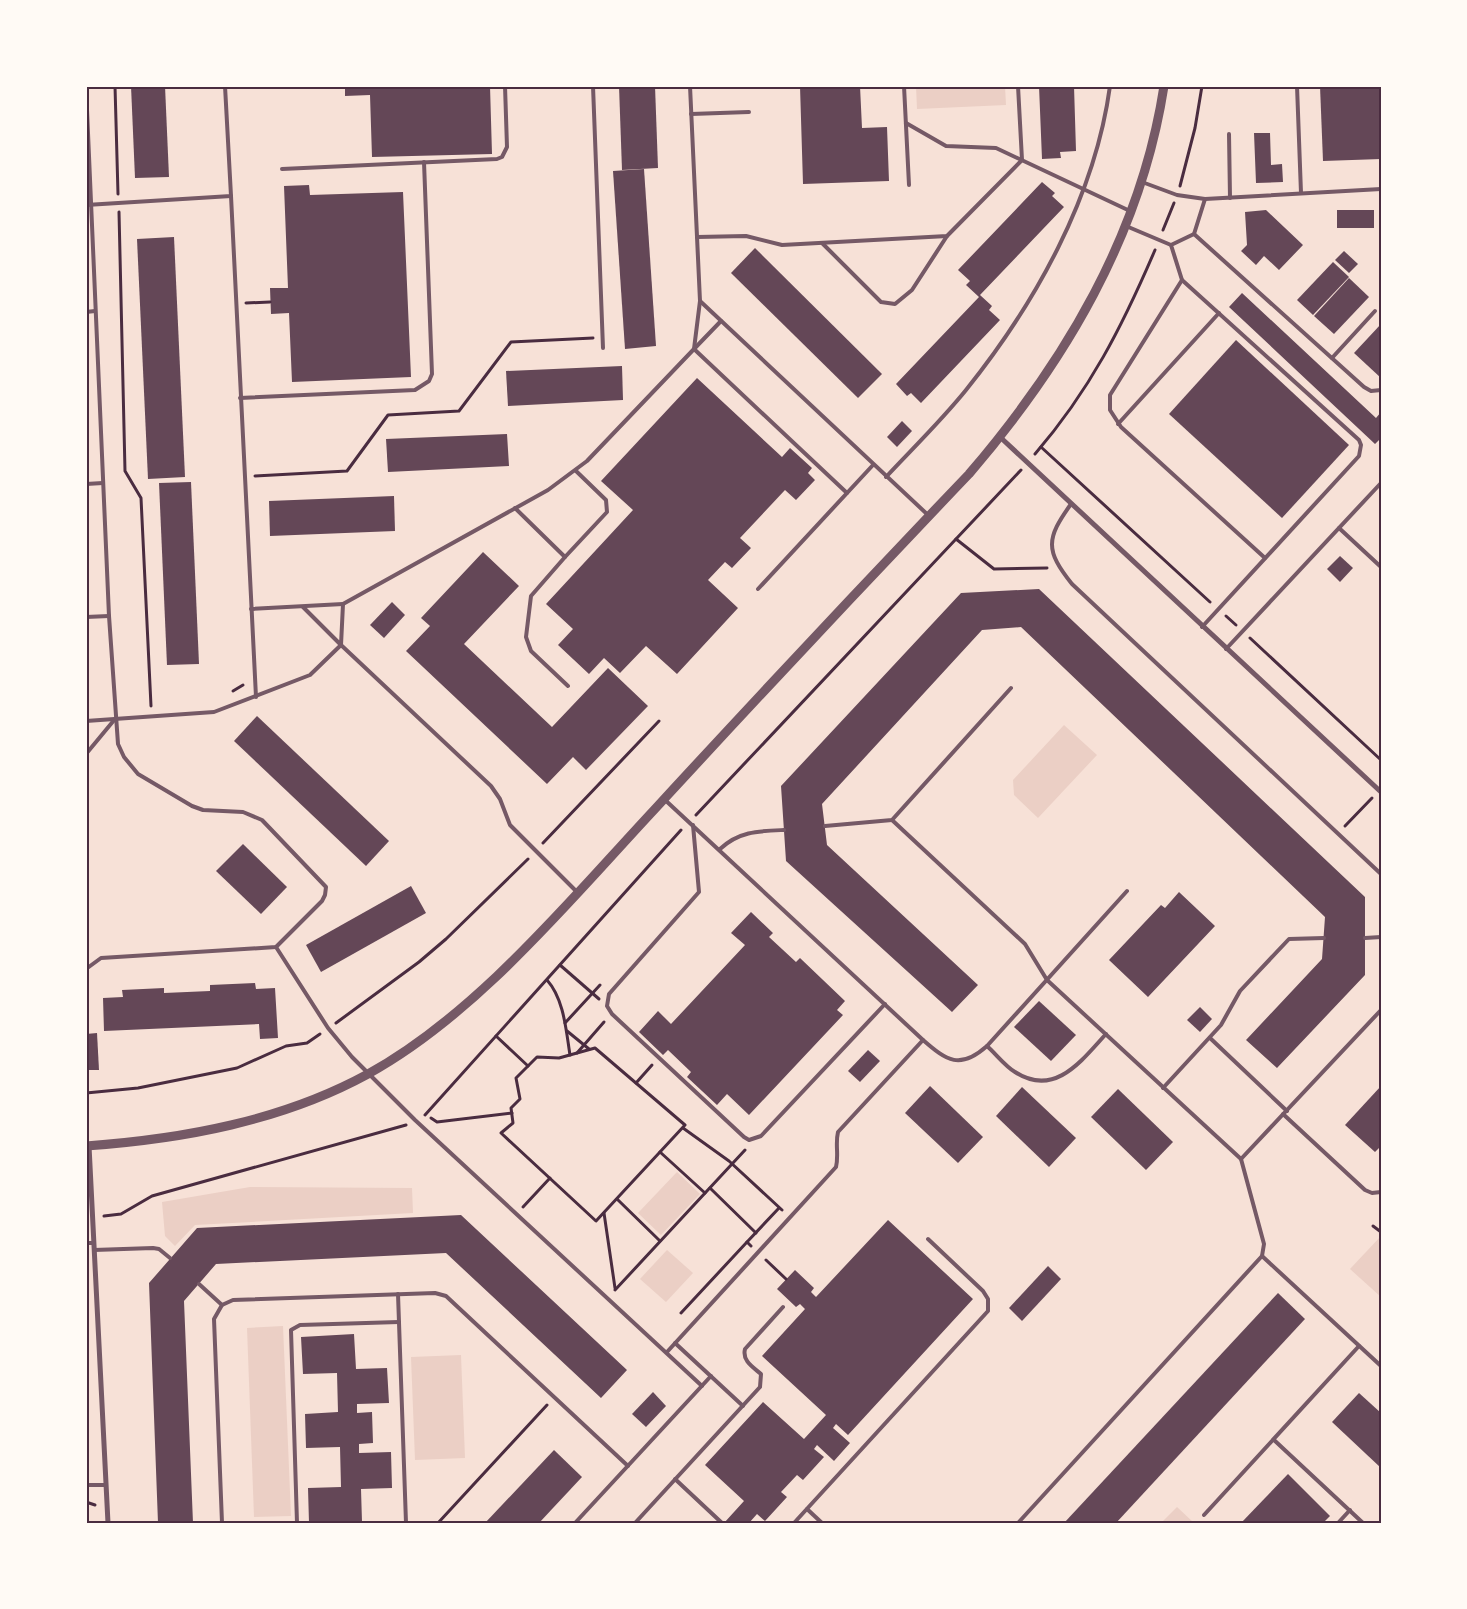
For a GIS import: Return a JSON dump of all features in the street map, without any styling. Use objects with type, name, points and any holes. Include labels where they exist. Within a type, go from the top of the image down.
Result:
[{"type":"street","points":[[108,1523],[88,1146],[153,1140],[207,1131],[253,1120],[326,1094],[368,1074],[409,1047],[461,1007],[519,953],[929,516],[1000,437],[1035,392],[1064,348],[1104,276],[1132,212],[1142,182],[1164,86]]},
{"type":"street","points":[[1000,437],[1380,791]]},
{"type":"lane","points":[[225,86],[256,697]]},
{"type":"lane","points":[[282,169],[502,157],[507,147],[505,86]]},
{"type":"lane","points":[[593,86],[603,348]]},
{"type":"lane","points":[[690,86],[700,301],[694,349]]},
{"type":"lane","points":[[904,86],[909,185]]},
{"type":"lane","points":[[822,243],[881,302],[895,304],[912,290],[947,236],[1022,160],[1018,86]]},
{"type":"lane","points":[[886,477],[965,391],[996,350],[1047,267],[1084,189],[1102,132],[1110,86]]},
{"type":"lane","points":[[1297,86],[1301,193]]},
{"type":"lane","points":[[86,87],[88,204],[95,311],[109,616],[115,720],[121,750],[138,774],[203,810],[242,812],[262,820],[322,880],[326,887],[326,896],[276,948],[101,958],[86,969]]},
{"type":"lane","points":[[691,114],[749,112]]},
{"type":"lane","points":[[906,123],[946,146],[989,147],[1022,160],[1132,212]]},
{"type":"lane","points":[[1229,134],[1230,198]]},
{"type":"lane","points":[[240,398],[415,390],[429,381],[432,374],[424,162]]},
{"type":"lane","points":[[1142,182],[1177,195],[1205,199],[1381,189]]},
{"type":"lane","points":[[88,204],[231,196]]},
{"type":"lane","points":[[1170,245],[1194,234],[1205,199]]},
{"type":"lane","points":[[1126,226],[1170,245],[1182,280],[1359,440],[1361,445],[1359,456],[1202,627]]},
{"type":"lane","points":[[1194,234],[1364,387],[1371,391],[1381,390]]},
{"type":"lane","points":[[697,237],[746,236],[782,245],[947,236]]},
{"type":"lane","points":[[1182,280],[1110,395],[1110,410],[1118,424],[1265,558]]},
{"type":"lane","points":[[700,301],[929,516]]},
{"type":"lane","points":[[86,312],[95,311]]},
{"type":"lane","points":[[1332,358],[1375,311]]},
{"type":"lane","points":[[1118,424],[1219,313]]},
{"type":"lane","points":[[251,610],[343,604],[515,508],[576,471],[721,321]]},
{"type":"lane","points":[[694,349],[847,493]]},
{"type":"lane","points":[[758,589],[873,464]]},
{"type":"lane","points":[[568,686],[531,651],[526,637],[531,596],[607,512],[606,500],[576,471]]},
{"type":"lane","points":[[86,484],[103,483]]},
{"type":"lane","points":[[1226,649],[1381,483]]},
{"type":"lane","points":[[1071,504],[1052,534],[1052,552],[1059,568],[1072,584],[1381,874]]},
{"type":"lane","points":[[515,508],[565,557]]},
{"type":"lane","points":[[1339,528],[1381,568]]},
{"type":"lane","points":[[86,721],[202,714],[226,708],[314,673],[341,645],[343,604]]},
{"type":"lane","points":[[304,607],[341,645],[491,786],[500,799],[510,825],[577,892]]},
{"type":"lane","points":[[86,617],[109,616]]},
{"type":"lane","points":[[825,826],[892,820],[1011,688]]},
{"type":"lane","points":[[86,754],[115,720]]},
{"type":"lane","points":[[664,799],[923,1040],[942,1056],[953,1060],[966,1060],[987,1046],[1127,892]]},
{"type":"lane","points":[[892,820],[1026,944],[1047,980],[1240,1159],[1264,1244],[1262,1256],[1018,1523]]},
{"type":"lane","points":[[693,825],[699,892],[609,994],[606,1006],[658,1058],[744,1137],[755,1139],[761,1136],[884,1004]]},
{"type":"lane","points":[[720,850],[730,840],[748,832],[784,830]]},
{"type":"lane","points":[[1365,938],[1381,937]]},
{"type":"lane","points":[[1163,1088],[1221,1025],[1240,990],[1289,939],[1324,938]]},
{"type":"lane","points":[[276,948],[328,1028],[368,1074],[415,1120],[702,1386]]},
{"type":"lane","points":[[1240,1159],[1381,1010]]},
{"type":"lane","points":[[987,1046],[1013,1071],[1024,1077],[1048,1080],[1061,1077],[1074,1069],[1106,1034]]},
{"type":"lane","points":[[1210,1038],[1365,1190],[1372,1193],[1381,1192]]},
{"type":"lane","points":[[667,1352],[836,1167],[838,1132],[923,1040]]},
{"type":"lane","points":[[794,1523],[988,1311],[988,1299],[983,1291],[928,1240]]},
{"type":"lane","points":[[86,1243],[94,1243]]},
{"type":"lane","points":[[94,1250],[153,1248],[159,1249],[170,1258]]},
{"type":"lane","points":[[1262,1256],[1381,1366]]},
{"type":"lane","points":[[199,1284],[222,1305]]},
{"type":"lane","points":[[222,1523],[214,1319],[222,1305],[233,1300],[435,1292],[446,1296],[628,1466]]},
{"type":"lane","points":[[398,1294],[406,1523]]},
{"type":"lane","points":[[635,1523],[760,1387],[762,1378],[745,1358],[745,1349],[783,1307]]},
{"type":"lane","points":[[297,1523],[290,1330],[300,1326],[399,1322]]},
{"type":"lane","points":[[675,1343],[742,1406]]},
{"type":"lane","points":[[1204,1515],[1359,1346]]},
{"type":"lane","points":[[575,1523],[711,1376]]},
{"type":"lane","points":[[1274,1440],[1363,1523]]},
{"type":"lane","points":[[675,1479],[722,1523]]},
{"type":"lane","points":[[86,1485],[106,1485]]},
{"type":"lane","points":[[806,1509],[822,1523]]},
{"type":"lane","points":[[1338,1523],[1350,1510]]},
{"type":"path","points":[[115,86],[125,471],[141,498],[152,708]]},
{"type":"path","points":[[93,1216],[121,1214],[152,1196],[406,1125],[427,1114],[689,822],[1028,463],[1070,411],[1093,378],[1139,289],[1159,240],[1177,195],[1195,128],[1202,86]]},
{"type":"path","points":[[236,304],[270,302]]},
{"type":"path","points":[[244,476],[347,471],[388,415],[459,411],[511,342],[603,337]]},
{"type":"path","points":[[956,539],[994,570],[1059,568]]},
{"type":"path","points":[[230,693],[243,685]]},
{"type":"path","points":[[86,1093],[138,1088],[237,1068],[286,1046],[307,1044],[426,956],[476,911],[536,851],[659,721]]},
{"type":"path","points":[[1338,834],[1380,791]]},
{"type":"path","points":[[560,965],[606,1006]]},
{"type":"path","points":[[547,980],[554,988],[566,1030],[570,1055]]},
{"type":"path","points":[[576,1053],[612,1014]]},
{"type":"path","points":[[566,1030],[589,1050]]},
{"type":"path","points":[[496,1036],[528,1066]]},
{"type":"path","points":[[595,1048],[685,1125],[596,1221],[501,1133],[513,1123],[511,1108],[520,1099],[516,1078],[537,1057],[559,1058],[570,1055],[595,1048]]},
{"type":"path","points":[[636,1083],[658,1058]]},
{"type":"path","points":[[427,1114],[437,1122],[512,1113]]},
{"type":"path","points":[[682,1128],[732,1164],[790,1218]]},
{"type":"path","points":[[607,1298],[748,1148]]},
{"type":"path","points":[[660,1152],[705,1193]]},
{"type":"path","points":[[516,1214],[550,1178]]},
{"type":"path","points":[[710,1188],[756,1233]]},
{"type":"path","points":[[616,1199],[660,1241]]},
{"type":"path","points":[[604,1213],[615,1289]]},
{"type":"path","points":[[1373,1226],[1381,1232]]},
{"type":"path","points":[[681,1313],[747,1242]]},
{"type":"path","points":[[438,1523],[554,1397]]},
{"type":"shaded area","points":[[916,86],[1005,86],[1006,105],[917,109]]},
{"type":"shaded area","points":[[1064,725],[1097,755],[1038,818],[1014,795],[1013,780]]},
{"type":"shaded area","points":[[677,1172],[700,1194],[661,1235],[638,1213]]},
{"type":"shaded area","points":[[250,1187],[412,1188],[413,1213],[195,1225],[175,1246],[165,1236],[162,1202]]},
{"type":"shaded area","points":[[1381,1236],[1381,1297],[1350,1269]]},
{"type":"shaded area","points":[[667,1250],[693,1273],[666,1302],[640,1279]]},
{"type":"shaded area","points":[[283,1326],[291,1516],[254,1517],[247,1328]]},
{"type":"shaded area","points":[[461,1355],[465,1458],[415,1460],[411,1357]]},
{"type":"shaded area","points":[[1177,1507],[1194,1523],[1161,1523]]},
{"type":"building","points":[[131,86],[165,86],[169,177],[135,178]]},
{"type":"building","points":[[345,86],[490,86],[492,154],[372,157],[370,95],[345,96]]},
{"type":"building","points":[[619,86],[655,86],[658,168],[622,170]]},
{"type":"building","points":[[800,86],[860,86],[862,128],[887,127],[889,181],[803,184]]},
{"type":"building","points":[[1039,86],[1074,86],[1076,151],[1060,152],[1061,158],[1042,159]]},
{"type":"building","points":[[1320,86],[1381,86],[1381,159],[1323,161]]},
{"type":"building","points":[[1254,133],[1270,133],[1271,165],[1282,164],[1283,182],[1256,183]]},
{"type":"building","points":[[644,169],[656,346],[625,349],[613,171]]},
{"type":"building","points":[[1042,182],[1055,193],[1052,196],[1064,207],[980,295],[992,306],[989,310],[1000,320],[921,403],[911,393],[907,396],[896,384],[979,297],[966,285],[970,281],[958,270]]},
{"type":"building","points":[[309,185],[310,195],[403,192],[411,377],[292,382],[289,313],[271,314],[270,288],[288,288],[284,186]]},
{"type":"building","points":[[1266,210],[1303,245],[1279,270],[1264,256],[1256,265],[1241,251],[1247,245],[1245,212]]},
{"type":"building","points":[[1337,210],[1374,210],[1374,228],[1337,228]]},
{"type":"building","points":[[174,237],[185,477],[148,479],[137,239]]},
{"type":"building","points":[[755,248],[882,374],[858,398],[731,273]]},
{"type":"building","points":[[1344,251],[1358,264],[1349,273],[1335,260]]},
{"type":"building","points":[[1333,262],[1349,277],[1313,315],[1297,300]]},
{"type":"building","points":[[1349,278],[1369,297],[1334,334],[1314,316]]},
{"type":"building","points":[[1242,293],[1376,418],[1381,412],[1381,438],[1375,444],[1229,307]]},
{"type":"building","points":[[1381,324],[1381,378],[1354,353]]},
{"type":"building","points":[[1236,340],[1349,445],[1282,518],[1169,414]]},
{"type":"building","points":[[622,366],[623,400],[508,406],[506,371]]},
{"type":"building","points":[[697,378],[782,457],[790,448],[812,468],[808,473],[815,480],[796,500],[785,490],[740,538],[751,548],[732,568],[725,562],[708,580],[738,608],[677,674],[646,646],[620,673],[604,658],[589,674],[558,645],[573,629],[546,604],[633,510],[601,481]]},
{"type":"building","points":[[902,421],[912,431],[897,447],[887,437]]},
{"type":"building","points":[[507,434],[509,466],[388,472],[386,439]]},
{"type":"building","points":[[191,482],[199,664],[167,665],[159,483]]},
{"type":"building","points":[[394,496],[395,531],[270,536],[269,501]]},
{"type":"building","points":[[483,552],[519,586],[464,644],[552,727],[608,668],[648,706],[586,770],[573,757],[547,784],[406,651],[430,626],[421,618]]},
{"type":"building","points":[[1340,556],[1353,568],[1340,582],[1327,569]]},
{"type":"building","points":[[1039,589],[1365,897],[1365,975],[1277,1068],[1246,1040],[1322,959],[1325,917],[1021,627],[982,630],[822,804],[827,845],[978,985],[952,1012],[786,861],[781,786],[961,593]]},
{"type":"building","points":[[392,602],[405,615],[384,638],[370,625]]},
{"type":"building","points":[[257,716],[389,841],[366,866],[234,741]]},
{"type":"building","points":[[243,844],[287,887],[261,914],[216,871]]},
{"type":"building","points":[[411,886],[426,913],[321,972],[306,945]]},
{"type":"building","points":[[1179,892],[1215,926],[1148,997],[1109,960],[1161,905],[1165,908]]},
{"type":"building","points":[[751,912],[773,933],[769,937],[796,962],[800,958],[845,1001],[837,1010],[843,1015],[749,1115],[727,1094],[717,1105],[687,1077],[691,1072],[668,1050],[663,1055],[639,1032],[658,1011],[671,1024],[745,945],[731,933]]},
{"type":"building","points":[[255,983],[256,989],[275,988],[278,1038],[260,1039],[259,1024],[104,1031],[103,998],[123,997],[122,990],[164,988],[164,993],[210,991],[210,985]]},
{"type":"building","points":[[1039,1001],[1076,1035],[1051,1061],[1014,1027]]},
{"type":"building","points":[[1200,1007],[1212,1019],[1200,1032],[1187,1020]]},
{"type":"building","points":[[97,1033],[99,1070],[86,1070],[86,1034]]},
{"type":"building","points":[[868,1050],[880,1061],[860,1082],[848,1071]]},
{"type":"building","points":[[930,1086],[983,1137],[958,1163],[905,1113]]},
{"type":"building","points":[[1381,1086],[1381,1146],[1375,1152],[1345,1125]]},
{"type":"building","points":[[1022,1087],[1076,1138],[1049,1167],[996,1116]]},
{"type":"building","points":[[1118,1089],[1173,1142],[1146,1170],[1091,1117]]},
{"type":"building","points":[[461,1215],[627,1370],[601,1398],[446,1253],[216,1264],[184,1301],[193,1523],[158,1523],[149,1283],[197,1228]]},
{"type":"building","points":[[888,1220],[973,1299],[848,1435],[836,1424],[833,1428],[850,1443],[834,1461],[817,1445],[814,1449],[824,1457],[803,1480],[797,1475],[781,1492],[787,1497],[765,1521],[757,1514],[749,1523],[724,1523],[744,1501],[705,1465],[763,1402],[804,1439],[826,1415],[762,1356],[805,1309],[800,1304],[796,1307],[777,1289],[795,1270],[814,1288],[811,1292],[816,1297]]},
{"type":"building","points":[[1048,1266],[1061,1279],[1022,1321],[1009,1308]]},
{"type":"building","points":[[1278,1293],[1305,1319],[1116,1523],[1064,1523]]},
{"type":"building","points":[[354,1334],[356,1369],[387,1368],[389,1403],[357,1404],[357,1413],[372,1412],[373,1443],[359,1444],[359,1453],[391,1452],[392,1488],[361,1489],[362,1522],[309,1523],[308,1488],[341,1487],[340,1447],[306,1448],[305,1414],[338,1412],[337,1373],[303,1374],[301,1337]]},
{"type":"building","points":[[653,1392],[666,1406],[646,1427],[632,1414]]},
{"type":"building","points":[[1359,1393],[1381,1413],[1381,1468],[1332,1422]]},
{"type":"building","points":[[554,1450],[582,1477],[539,1523],[485,1523]]},
{"type":"building","points":[[1288,1474],[1330,1516],[1323,1523],[1241,1523]]}]
